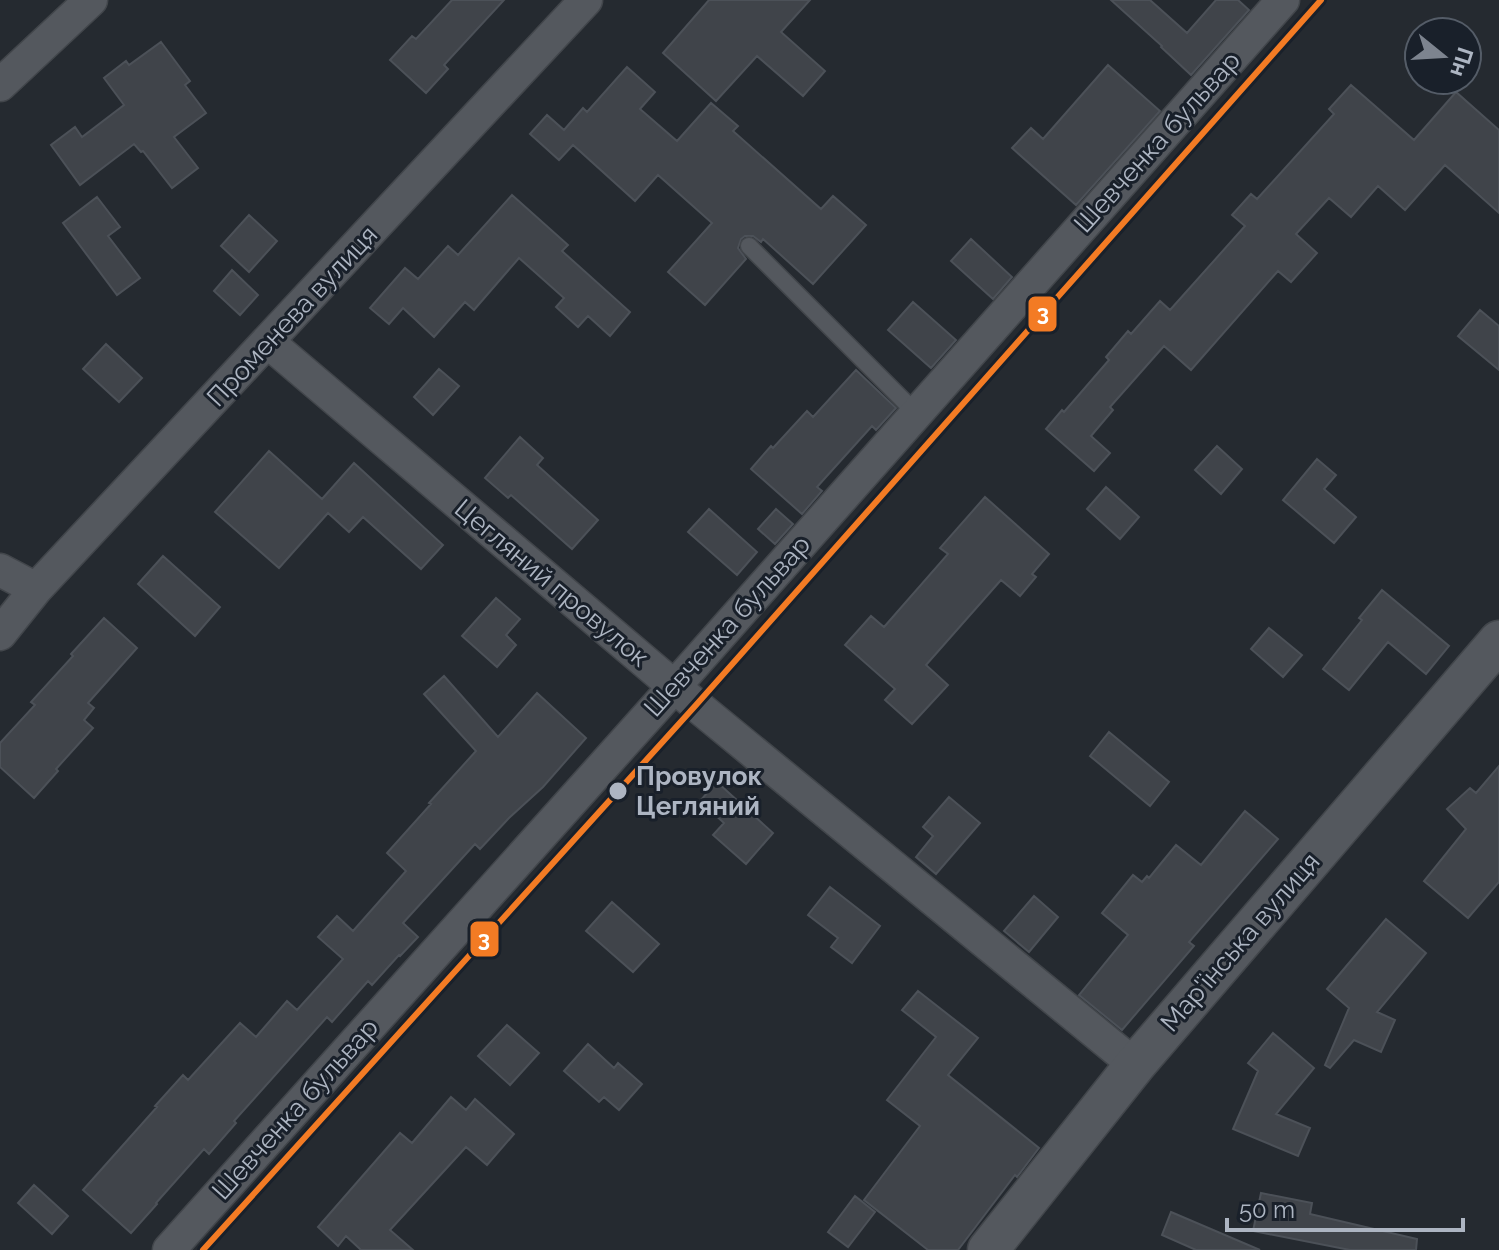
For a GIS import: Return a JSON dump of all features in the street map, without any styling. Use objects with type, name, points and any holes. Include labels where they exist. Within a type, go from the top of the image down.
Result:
[{"type":"street","points":[[0,85],[91,0]]},
{"type":"street","name":"Променева вулиця","points":[[0,634],[36,589],[586,0]]},
{"type":"street","name":"Шевченка бульвар","points":[[169,1250],[674,687],[1283,0]]},
{"type":"street","name":"Цегляний провулок","points":[[268,342],[674,687],[1135,1065]]},
{"type":"street","points":[[0,570],[36,589]]},
{"type":"street","name":"Мар'їнська вулиця","points":[[988,1250],[1135,1065],[1499,641]]},
{"type":"lane","points":[[749,246],[916,413]]},
{"type":"building","points":[[452,0],[504,0],[444,65],[448,69],[426,93],[390,60],[412,36],[416,39]]},
{"type":"building","points":[[709,0],[810,0],[781,32],[825,71],[803,96],[757,56],[716,101],[663,53]]},
{"type":"building","points":[[1111,0],[1150,0],[1187,33],[1216,0],[1238,0],[1249,10],[1191,75]]},
{"type":"building","points":[[161,42],[190,81],[185,85],[206,113],[174,137],[198,168],[172,188],[134,144],[80,185],[51,145],[75,127],[82,137],[124,105],[104,78],[126,61],[129,65]]},
{"type":"building","points":[[1108,65],[1160,111],[1076,205],[1012,148],[1031,128],[1043,139]]},
{"type":"building","points":[[627,67],[655,92],[640,109],[677,141],[711,103],[738,126],[733,131],[821,209],[833,196],[866,225],[813,284],[763,239],[761,242],[753,236],[745,236],[738,248],[746,259],[705,305],[668,272],[712,223],[658,175],[635,201],[573,145],[559,160],[530,134],[547,115],[564,130],[583,108],[587,112]]},
{"type":"building","points":[[1351,85],[1414,140],[1452,96],[1461,96],[1499,130],[1499,213],[1445,165],[1405,210],[1378,186],[1351,217],[1329,198],[1296,234],[1317,253],[1291,282],[1278,271],[1191,370],[1164,346],[1110,407],[1113,410],[1091,436],[1110,453],[1094,471],[1046,429],[1109,360],[1106,357],[1128,331],[1131,334],[1160,301],[1170,310],[1245,226],[1232,215],[1251,194],[1257,199],[1334,114],[1329,109]]},
{"type":"building","points":[[512,195],[568,245],[562,251],[630,312],[610,336],[588,316],[578,327],[556,307],[564,298],[519,258],[474,310],[465,302],[434,337],[403,308],[389,324],[370,308],[405,268],[418,279],[448,246],[458,255]]},
{"type":"building","points":[[97,197],[120,227],[108,236],[140,278],[117,295],[63,223]]},
{"type":"building","points":[[249,215],[277,241],[249,272],[221,246]]},
{"type":"building","points":[[971,239],[1012,277],[993,299],[951,261]]},
{"type":"building","points":[[232,270],[258,295],[240,315],[214,291]]},
{"type":"building","points":[[913,302],[956,340],[931,368],[888,330]]},
{"type":"building","points":[[1480,310],[1499,326],[1499,370],[1458,336]]},
{"type":"building","points":[[106,344],[142,378],[119,402],[83,369]]},
{"type":"building","points":[[439,369],[459,386],[433,415],[414,397]]},
{"type":"building","points":[[856,370],[896,408],[876,430],[872,426],[817,487],[822,491],[802,514],[751,469],[807,411],[813,417]]},
{"type":"building","points":[[520,437],[543,458],[537,465],[598,520],[572,549],[511,495],[508,498],[485,478]]},
{"type":"building","points":[[1217,446],[1242,469],[1221,494],[1195,470]]},
{"type":"building","points":[[269,451],[322,499],[354,463],[443,545],[421,569],[363,517],[349,532],[328,513],[279,568],[215,512]]},
{"type":"building","points":[[1317,459],[1336,475],[1324,489],[1356,517],[1334,543],[1283,500]]},
{"type":"building","points":[[1106,487],[1139,517],[1120,539],[1087,509]]},
{"type":"building","points":[[985,497],[1049,554],[1032,574],[1036,577],[1020,596],[1001,580],[926,665],[948,685],[912,724],[885,700],[895,689],[845,645],[871,616],[884,627],[948,554],[940,548]]},
{"type":"building","points":[[709,509],[757,552],[737,575],[688,532]]},
{"type":"building","points":[[776,509],[793,524],[775,544],[758,529]]},
{"type":"building","points":[[163,556],[220,607],[195,636],[138,584]]},
{"type":"building","points":[[1382,590],[1449,646],[1426,674],[1388,642],[1349,690],[1323,669]]},
{"type":"building","points":[[496,598],[520,619],[506,635],[516,645],[497,667],[462,636]]},
{"type":"building","points":[[104,618],[137,648],[88,703],[94,708],[84,720],[93,728],[34,798],[0,767],[0,743],[35,705],[31,702]]},
{"type":"building","points":[[1269,628],[1302,655],[1283,677],[1251,649]]},
{"type":"building","points":[[444,676],[498,737],[537,693],[586,738],[543,787],[480,849],[475,844],[403,923],[418,937],[372,985],[368,981],[332,1022],[327,1017],[234,1121],[236,1123],[209,1154],[204,1149],[131,1233],[83,1190],[183,1075],[188,1080],[240,1023],[256,1037],[287,1001],[297,1010],[343,959],[318,937],[337,916],[353,931],[406,871],[387,853],[476,751],[424,694]]},
{"type":"building","points":[[1109,732],[1169,782],[1150,806],[1090,756]]},
{"type":"building","points":[[1499,766],[1499,882],[1468,918],[1424,881],[1466,829],[1447,809],[1470,788],[1476,793]]},
{"type":"building","points":[[717,782],[773,833],[746,864],[713,835],[724,823],[700,801]]},
{"type":"building","points":[[949,797],[980,823],[936,874],[916,857],[933,836],[923,827]]},
{"type":"building","points":[[1245,811],[1278,839],[1189,942],[1194,946],[1122,1030],[1079,995],[1128,935],[1102,913],[1133,875],[1142,882],[1147,876],[1149,878],[1176,845],[1201,865]]},
{"type":"building","points":[[830,887],[880,926],[852,963],[831,947],[838,938],[808,915]]},
{"type":"building","points":[[1034,896],[1058,917],[1029,952],[1004,931]]},
{"type":"building","points":[[612,902],[659,944],[633,972],[586,931]]},
{"type":"building","points":[[1386,919],[1426,953],[1377,1012],[1395,1020],[1381,1052],[1354,1040],[1330,1068],[1325,1065],[1349,1008],[1327,989]]},
{"type":"building","points":[[918,991],[978,1038],[948,1075],[1039,1148],[958,1250],[928,1250],[864,1200],[920,1126],[887,1100],[936,1037],[902,1010]]},
{"type":"building","points":[[507,1025],[539,1053],[510,1085],[478,1056]]},
{"type":"building","points":[[1273,1033],[1314,1068],[1276,1114],[1310,1128],[1298,1156],[1233,1129],[1258,1071],[1248,1063]]},
{"type":"building","points":[[588,1044],[614,1068],[618,1063],[642,1084],[619,1110],[604,1097],[599,1102],[564,1071]]},
{"type":"building","points":[[451,1097],[466,1110],[475,1099],[514,1134],[487,1165],[466,1147],[390,1230],[413,1250],[361,1250],[346,1236],[338,1246],[318,1227],[400,1133],[412,1143]]},
{"type":"building","points":[[34,1185],[68,1216],[52,1234],[18,1203]]},
{"type":"building","points":[[1261,1193],[1312,1203],[1310,1214],[1417,1239],[1416,1250],[1350,1250],[1253,1231]]},
{"type":"building","points":[[855,1196],[875,1212],[848,1247],[828,1232]]},
{"type":"building","points":[[1171,1212],[1260,1250],[1196,1250],[1162,1235]]},
{"type":"transit line","name":"3","points":[[203,1250],[696,705],[1321,0]]},
{"type":"place","name":"Провулок Цегляний","points":[[618,791]]}]
